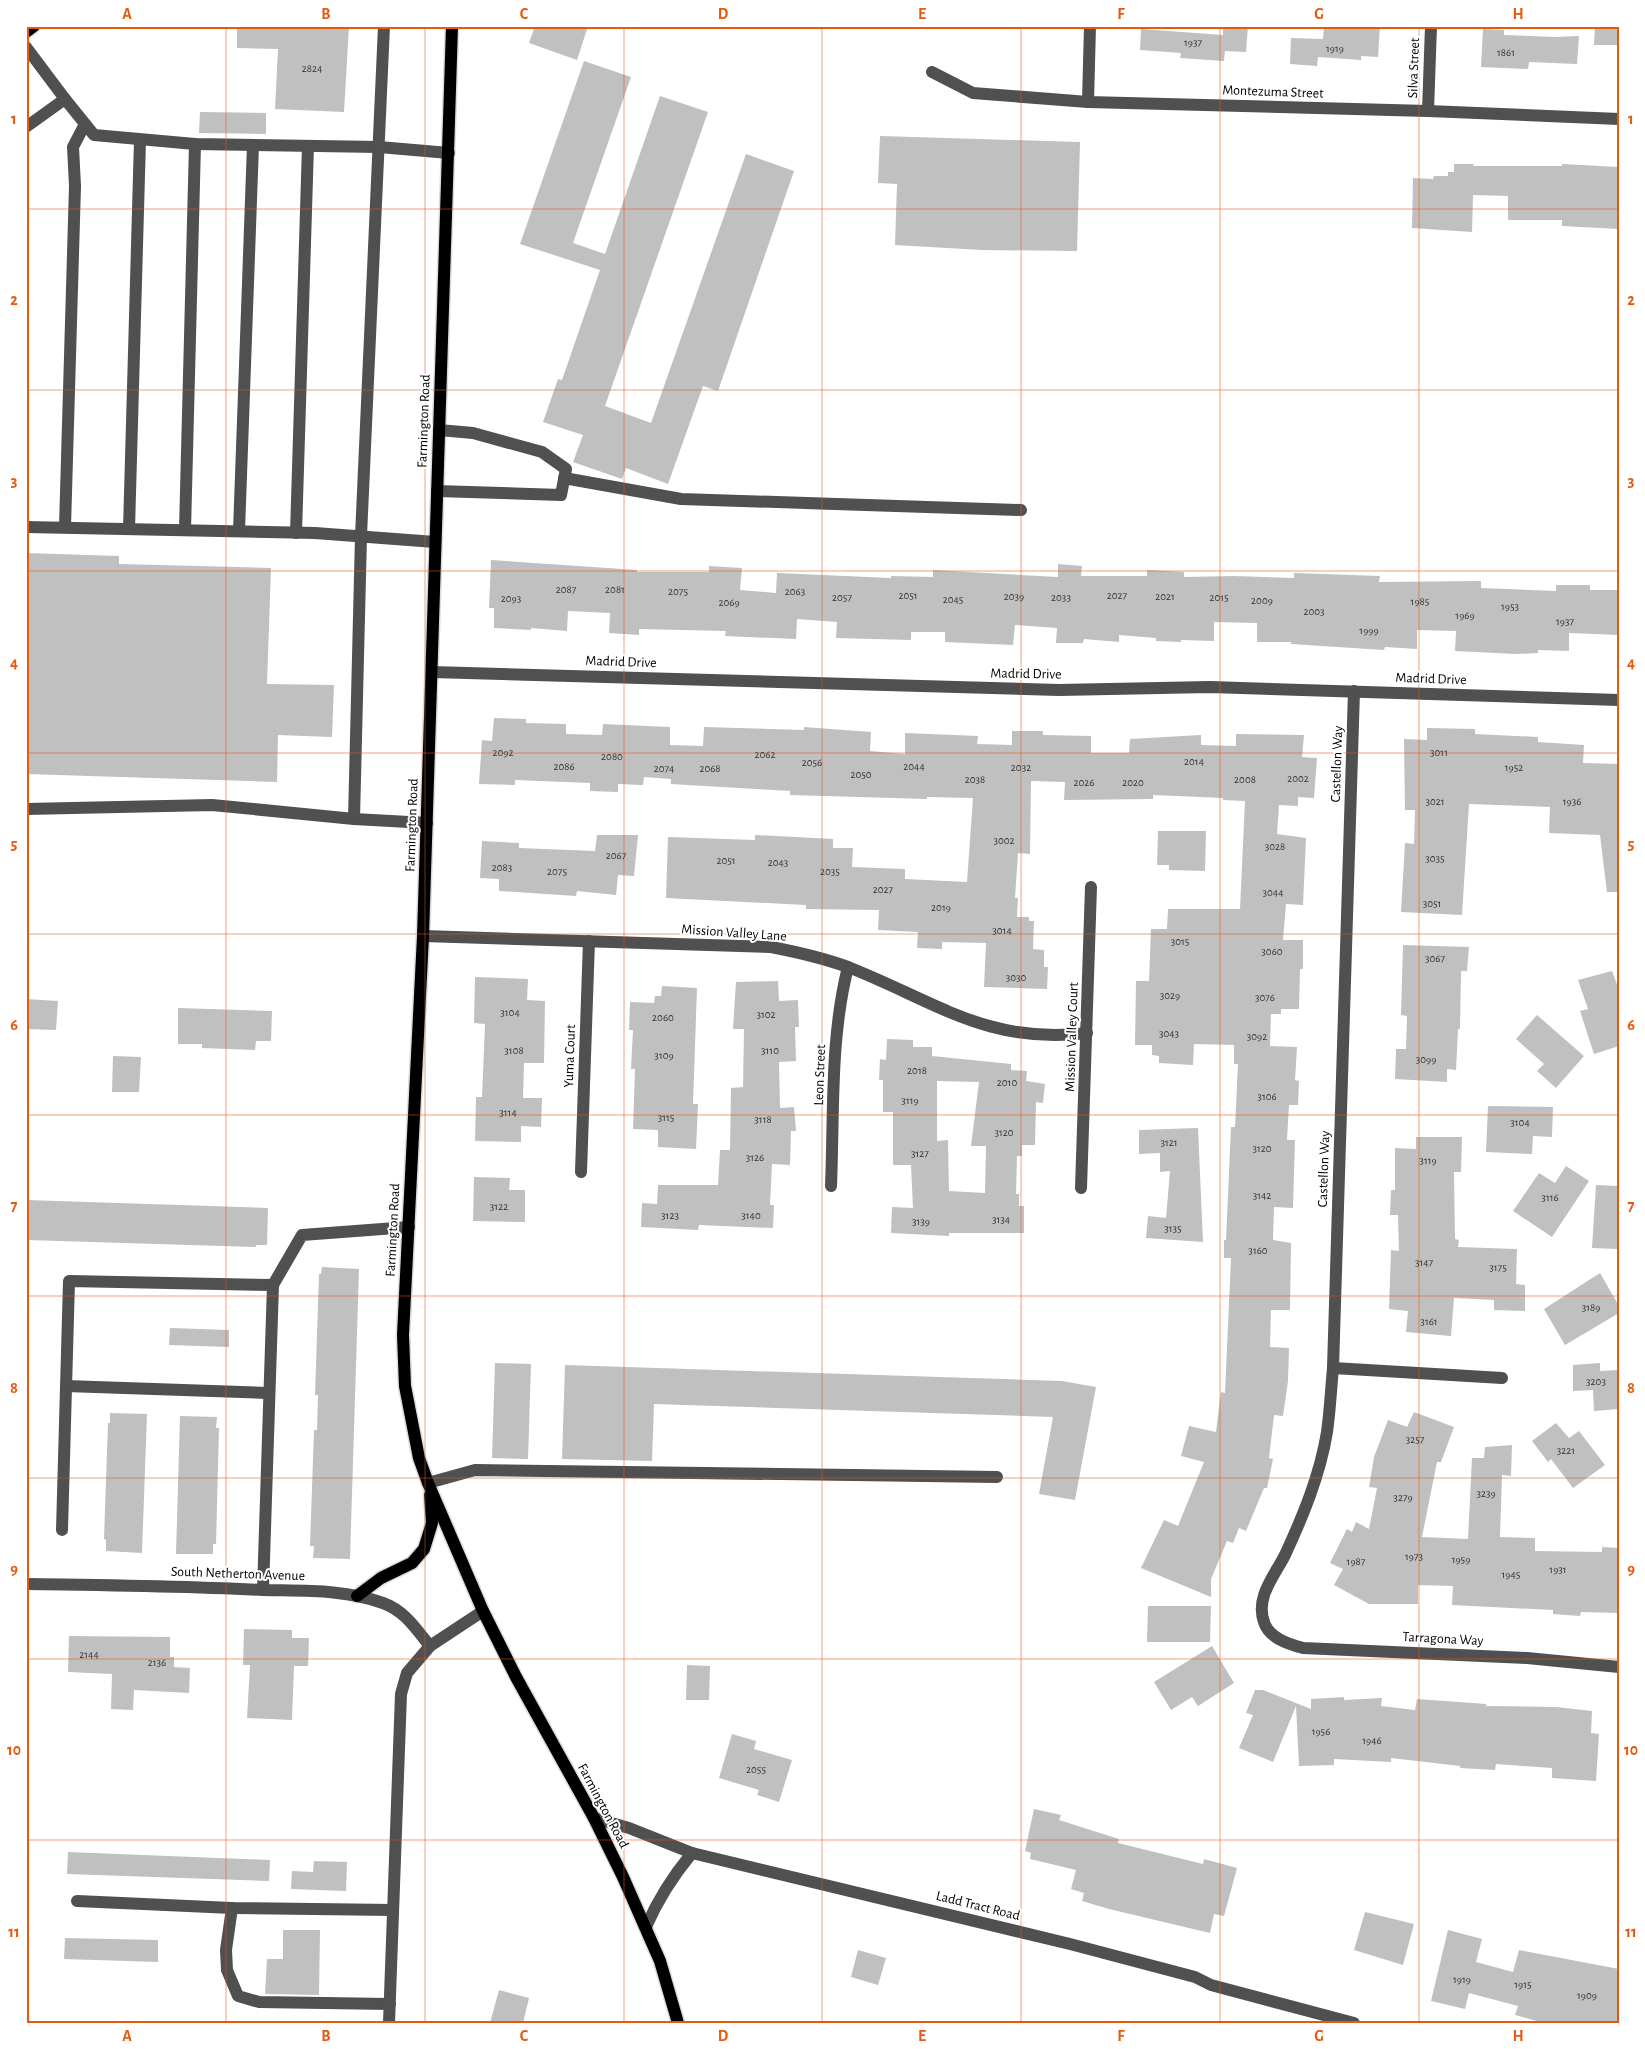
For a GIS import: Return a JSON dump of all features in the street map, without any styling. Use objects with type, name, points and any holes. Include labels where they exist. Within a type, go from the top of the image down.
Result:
[{"type":"main road","points":[[26,32],[34,26]]},
{"type":"main road","name":"Farmington Road","points":[[452,26],[423,936],[403,1335],[405,1386],[419,1458],[428,1483],[483,1611],[516,1677],[594,1818],[646,1927],[674,2002],[678,2023]]},
{"type":"main road","points":[[357,1596],[380,1578],[412,1563],[424,1549],[432,1523],[428,1483]]},
{"type":"street","points":[[354,819],[361,536],[384,26]]},
{"type":"street","points":[[1088,102],[1090,26]]},
{"type":"street","name":"Silva Street","points":[[1428,111],[1431,26]]},
{"type":"street","points":[[26,47],[94,135],[195,144],[379,147],[448,153]]},
{"type":"street","name":"Montezuma Street","points":[[932,72],[973,93],[1088,102],[1428,111],[1619,119]]},
{"type":"street","points":[[26,127],[65,99]]},
{"type":"street","points":[[66,527],[75,186],[72,147],[85,124]]},
{"type":"street","points":[[129,529],[140,140]]},
{"type":"street","points":[[185,530],[195,144]]},
{"type":"street","points":[[240,532],[254,145]]},
{"type":"street","points":[[296,533],[308,146]]},
{"type":"street","points":[[437,491],[561,495],[566,469],[542,452],[473,433],[439,430]]},
{"type":"street","points":[[564,478],[681,499],[1022,510]]},
{"type":"street","points":[[26,527],[296,533],[435,542]]},
{"type":"street","name":"Madrid Drive","points":[[432,672],[1059,690],[1210,687],[1619,700]]},
{"type":"street","name":"Castellon Way","points":[[1270,1632],[1264,1621],[1262,1603],[1264,1595],[1285,1556],[1311,1494],[1327,1433],[1333,1368],[1354,691]]},
{"type":"street","points":[[26,809],[212,805],[354,819],[427,823]]},
{"type":"street","name":"Mission Valley Court","points":[[1081,1188],[1091,887]]},
{"type":"street","name":"Mission Valley Lane","points":[[423,936],[771,947],[807,954],[848,968],[961,1018],[996,1029],[1032,1035],[1087,1033]]},
{"type":"street","name":"Yuma Court","points":[[581,1172],[589,941]]},
{"type":"street","name":"Leon Street","points":[[830,1186],[837,1032],[840,999],[848,968]]},
{"type":"street","points":[[263,1590],[273,1285],[302,1235],[409,1227]]},
{"type":"street","points":[[62,1530],[69,1281],[273,1285]]},
{"type":"street","points":[[1333,1368],[1502,1378]]},
{"type":"street","points":[[66,1386],[269,1393]]},
{"type":"street","points":[[428,1483],[475,1470],[997,1476]]},
{"type":"street","name":"South Netherton Avenue","points":[[26,1584],[178,1586],[330,1592],[357,1596],[384,1603],[405,1615],[430,1646]]},
{"type":"street","points":[[390,2023],[401,1694],[407,1673],[430,1646],[483,1611]]},
{"type":"street","name":"Tarragona Way","points":[[1270,1632],[1284,1643],[1303,1648],[1527,1658],[1619,1667]]},
{"type":"street","name":"Ladd Tract Road","points":[[594,1818],[629,1828],[692,1853],[1070,1944],[1195,1977],[1211,1985],[1354,2023]]},
{"type":"street","points":[[646,1927],[658,1901],[673,1877],[692,1853]]},
{"type":"street","points":[[77,1901],[232,1908],[393,1910]]},
{"type":"street","points":[[232,1908],[226,1950],[227,1970],[238,1996],[259,2002],[390,2004]]},
{"type":"building","points":[[237,26],[349,26],[344,112],[275,109],[278,49],[237,48]]},
{"type":"building","points":[[535,26],[588,26],[577,60],[529,43]]},
{"type":"building","points":[[1223,26],[1248,26],[1246,52],[1225,51],[1224,61],[1180,58],[1181,53],[1140,50],[1141,29],[1223,35]]},
{"type":"building","points":[[1324,26],[1380,26],[1378,57],[1361,56],[1361,60],[1318,57],[1317,66],[1290,64],[1291,38],[1323,39]]},
{"type":"building","points":[[1595,26],[1617,26],[1617,45],[1594,45]]},
{"type":"building","points":[[1483,29],[1504,30],[1504,35],[1579,36],[1577,64],[1529,62],[1528,69],[1481,67]]},
{"type":"building","points":[[584,61],[631,77],[573,243],[605,254],[660,96],[708,112],[605,406],[651,423],[746,154],[794,171],[718,391],[703,386],[668,484],[626,468],[622,479],[573,462],[583,435],[543,422],[558,379],[562,380],[600,270],[520,244]]},
{"type":"building","points":[[200,112],[266,113],[266,134],[199,133]]},
{"type":"building","points":[[880,136],[1080,142],[1077,251],[982,250],[895,245],[897,184],[878,183]]},
{"type":"building","points":[[1454,164],[1474,164],[1473,166],[1562,166],[1562,164],[1619,167],[1619,229],[1562,226],[1562,220],[1508,220],[1508,196],[1473,195],[1472,232],[1412,228],[1413,178],[1433,179],[1434,176],[1448,176],[1448,172],[1454,172]]},
{"type":"building","points":[[26,553],[119,556],[119,564],[271,568],[267,684],[334,685],[332,737],[278,735],[277,782],[26,774]]},
{"type":"building","points":[[491,560],[637,570],[637,572],[709,572],[709,566],[742,568],[740,590],[776,593],[777,573],[891,578],[891,576],[933,577],[933,570],[1058,577],[1058,564],[1082,566],[1081,576],[1147,576],[1147,570],[1184,572],[1184,577],[1294,578],[1294,573],[1380,576],[1379,582],[1481,581],[1481,588],[1556,591],[1556,585],[1590,585],[1590,590],[1619,590],[1619,635],[1569,633],[1569,651],[1538,650],[1538,653],[1516,654],[1455,651],[1456,631],[1417,630],[1417,649],[1385,647],[1384,650],[1291,644],[1291,642],[1257,642],[1257,623],[1214,622],[1214,641],[1156,641],[1156,638],[1119,635],[1119,642],[1084,639],[1083,643],[1056,643],[1057,628],[1015,625],[1013,645],[945,642],[945,632],[911,632],[911,640],[836,638],[837,622],[797,619],[796,639],[725,636],[726,631],[639,629],[639,635],[609,633],[610,613],[568,611],[567,631],[531,628],[531,630],[494,628],[494,608],[489,608]]},
{"type":"building","points":[[494,718],[526,719],[526,723],[566,724],[566,734],[602,735],[603,724],[670,727],[670,745],[703,746],[704,727],[804,730],[804,727],[871,732],[870,751],[905,754],[905,733],[978,736],[977,744],[1012,745],[1012,731],[1043,731],[1043,735],[1091,736],[1091,753],[1129,753],[1130,739],[1201,735],[1201,745],[1236,746],[1236,734],[1304,735],[1302,757],[1317,758],[1314,798],[1298,797],[1298,806],[1279,805],[1277,834],[1306,838],[1303,905],[1286,904],[1283,940],[1303,940],[1303,969],[1300,969],[1299,1009],[1281,1009],[1281,1014],[1271,1014],[1270,1046],[1297,1047],[1295,1080],[1299,1081],[1298,1105],[1289,1105],[1287,1140],[1295,1140],[1293,1208],[1274,1207],[1273,1240],[1291,1243],[1290,1310],[1271,1310],[1270,1347],[1289,1348],[1288,1381],[1283,1416],[1274,1415],[1269,1458],[1273,1459],[1267,1488],[1264,1488],[1246,1531],[1239,1528],[1233,1543],[1227,1541],[1211,1579],[1211,1597],[1141,1568],[1164,1520],[1178,1526],[1204,1462],[1181,1456],[1189,1426],[1216,1432],[1221,1392],[1225,1393],[1231,1258],[1224,1258],[1224,1240],[1226,1240],[1231,1127],[1235,1127],[1238,1064],[1234,1064],[1234,1045],[1194,1044],[1193,1065],[1159,1063],[1159,1056],[1152,1055],[1152,1045],[1135,1045],[1136,981],[1149,981],[1151,929],[1167,929],[1168,909],[1240,909],[1245,801],[1223,800],[1223,798],[1153,795],[1153,799],[1064,800],[1065,782],[1031,781],[1030,854],[1018,853],[1015,898],[1018,898],[1017,917],[1029,917],[1029,921],[1034,921],[1033,949],[1044,950],[1044,967],[1048,967],[1047,989],[984,987],[986,943],[942,942],[942,949],[917,948],[918,932],[878,930],[879,910],[806,909],[806,905],[666,898],[668,837],[755,840],[755,835],[833,839],[833,848],[853,848],[852,867],[905,869],[905,879],[967,882],[973,798],[927,797],[927,799],[790,795],[790,791],[671,784],[671,779],[644,777],[643,785],[618,784],[618,792],[590,791],[590,783],[515,780],[515,785],[479,784],[482,740],[492,741]]},
{"type":"building","points":[[1427,728],[1475,729],[1475,734],[1538,737],[1538,742],[1584,745],[1583,763],[1619,764],[1619,892],[1607,892],[1600,835],[1549,833],[1550,807],[1469,804],[1462,915],[1401,912],[1405,843],[1414,844],[1415,810],[1405,810],[1404,739],[1427,740]]},
{"type":"building","points":[[1158,831],[1206,831],[1205,871],[1169,870],[1169,865],[1157,865]]},
{"type":"building","points":[[597,835],[638,835],[634,876],[618,875],[616,895],[577,891],[576,896],[499,891],[499,879],[480,878],[482,841],[519,843],[519,848],[595,851]]},
{"type":"building","points":[[1403,945],[1469,947],[1467,971],[1461,971],[1460,1029],[1458,1029],[1456,1070],[1447,1069],[1447,1082],[1395,1079],[1396,1049],[1406,1049],[1407,1016],[1401,1015]]},
{"type":"building","points":[[1612,971],[1619,990],[1619,1046],[1594,1054],[1580,1011],[1588,1009],[1578,980]]},
{"type":"building","points":[[475,977],[528,979],[527,1000],[545,1001],[544,1063],[524,1063],[523,1098],[542,1098],[541,1127],[521,1126],[521,1142],[475,1141],[476,1097],[482,1097],[485,1024],[474,1023]]},
{"type":"building","points":[[778,981],[779,1001],[798,1000],[799,1027],[795,1027],[796,1061],[779,1062],[780,1108],[794,1107],[796,1131],[791,1131],[790,1165],[772,1164],[770,1205],[774,1205],[773,1228],[699,1225],[698,1230],[641,1227],[642,1203],[657,1204],[658,1185],[718,1185],[720,1150],[730,1150],[731,1088],[743,1087],[744,1029],[733,1029],[736,982]]},
{"type":"building","points":[[662,986],[697,988],[693,1104],[698,1104],[696,1149],[658,1147],[658,1130],[633,1129],[635,1069],[631,1069],[633,1030],[629,1030],[630,1002],[654,1003],[655,996],[661,996]]},
{"type":"building","points":[[26,999],[58,1001],[56,1030],[26,1029]]},
{"type":"building","points":[[178,1008],[272,1011],[271,1041],[256,1041],[255,1050],[202,1048],[202,1044],[178,1044]]},
{"type":"building","points":[[1537,1015],[1584,1056],[1556,1088],[1537,1071],[1544,1064],[1516,1039]]},
{"type":"building","points":[[887,1039],[913,1040],[913,1047],[932,1047],[932,1056],[1011,1064],[1011,1070],[1027,1071],[1026,1081],[1045,1084],[1043,1103],[1036,1102],[1035,1145],[1022,1145],[1022,1156],[1017,1156],[1016,1194],[1019,1194],[1019,1206],[1024,1206],[1024,1233],[949,1233],[949,1236],[891,1233],[892,1207],[913,1208],[911,1165],[893,1165],[893,1112],[883,1112],[883,1080],[879,1080],[880,1059],[886,1060]],"holes":[[[937,1081],[979,1082],[971,1146],[986,1146],[985,1193],[949,1191],[948,1140],[937,1141]]]},
{"type":"building","points":[[113,1056],[141,1057],[139,1092],[112,1092]]},
{"type":"building","points":[[1488,1106],[1553,1107],[1552,1137],[1533,1136],[1532,1154],[1486,1152]]},
{"type":"building","points":[[1198,1128],[1203,1242],[1146,1238],[1148,1216],[1166,1218],[1170,1171],[1160,1172],[1160,1153],[1139,1154],[1139,1130]]},
{"type":"building","points":[[1416,1137],[1462,1137],[1461,1172],[1454,1172],[1455,1239],[1459,1240],[1458,1247],[1517,1249],[1516,1284],[1525,1285],[1525,1311],[1494,1310],[1494,1300],[1454,1298],[1451,1336],[1406,1332],[1408,1311],[1389,1309],[1391,1250],[1399,1251],[1398,1215],[1390,1215],[1391,1190],[1395,1190],[1395,1148],[1416,1149]]},
{"type":"building","points":[[1566,1166],[1589,1181],[1552,1237],[1513,1211],[1539,1173],[1555,1183]]},
{"type":"building","points":[[474,1177],[510,1178],[509,1190],[525,1190],[525,1222],[473,1221]]},
{"type":"building","points":[[1596,1185],[1619,1186],[1619,1249],[1592,1248]]},
{"type":"building","points":[[26,1200],[268,1208],[267,1245],[256,1245],[256,1247],[26,1240]]},
{"type":"building","points":[[322,1267],[359,1269],[350,1559],[313,1558],[314,1546],[310,1546],[314,1430],[317,1430],[318,1395],[315,1395],[319,1274],[321,1274]]},
{"type":"building","points":[[1600,1273],[1619,1306],[1619,1313],[1565,1345],[1544,1309]]},
{"type":"building","points":[[170,1328],[229,1330],[229,1347],[169,1345]]},
{"type":"building","points":[[495,1363],[531,1364],[528,1459],[492,1458]]},
{"type":"building","points":[[1600,1363],[1600,1371],[1619,1370],[1619,1409],[1594,1411],[1593,1390],[1573,1391],[1573,1365]]},
{"type":"building","points":[[565,1365],[1062,1381],[1096,1387],[1075,1500],[1039,1494],[1053,1417],[654,1404],[652,1461],[562,1459]]},
{"type":"building","points":[[1414,1412],[1454,1427],[1441,1462],[1437,1462],[1422,1537],[1468,1539],[1472,1458],[1484,1458],[1485,1447],[1512,1445],[1511,1476],[1502,1475],[1500,1537],[1535,1538],[1535,1551],[1602,1552],[1602,1547],[1619,1548],[1619,1613],[1581,1612],[1580,1616],[1553,1614],[1553,1610],[1452,1605],[1453,1586],[1418,1585],[1418,1604],[1369,1604],[1334,1585],[1343,1569],[1330,1563],[1347,1529],[1352,1532],[1356,1522],[1369,1529],[1377,1488],[1369,1487],[1374,1457],[1388,1420],[1407,1427]]},
{"type":"building","points":[[110,1413],[147,1414],[142,1553],[106,1551],[106,1540],[104,1539],[108,1423],[110,1423]]},
{"type":"building","points":[[180,1416],[217,1417],[216,1428],[219,1428],[216,1544],[213,1544],[213,1554],[176,1554]]},
{"type":"building","points":[[1556,1423],[1569,1438],[1579,1431],[1605,1465],[1573,1488],[1551,1459],[1548,1462],[1532,1441]]},
{"type":"building","points":[[1148,1606],[1211,1606],[1210,1642],[1147,1642]]},
{"type":"building","points":[[244,1629],[292,1630],[292,1638],[309,1638],[308,1666],[294,1666],[292,1720],[247,1718],[250,1665],[243,1665]]},
{"type":"building","points":[[69,1636],[170,1637],[170,1657],[174,1657],[174,1667],[190,1668],[189,1693],[134,1690],[133,1710],[111,1709],[112,1674],[68,1672]]},
{"type":"building","points":[[1212,1646],[1234,1683],[1198,1706],[1192,1697],[1171,1710],[1154,1682]]},
{"type":"building","points":[[687,1665],[710,1666],[709,1700],[686,1700]]},
{"type":"building","points":[[1255,1690],[1263,1690],[1311,1709],[1311,1699],[1344,1697],[1344,1700],[1382,1698],[1381,1706],[1415,1710],[1417,1699],[1486,1704],[1486,1706],[1556,1707],[1592,1711],[1591,1733],[1599,1734],[1596,1781],[1552,1778],[1552,1768],[1496,1764],[1495,1770],[1460,1768],[1460,1766],[1391,1758],[1391,1762],[1334,1759],[1334,1765],[1299,1766],[1296,1706],[1273,1762],[1239,1748],[1253,1715],[1246,1713]]},
{"type":"building","points":[[732,1734],[756,1741],[754,1749],[792,1760],[779,1802],[757,1795],[759,1790],[719,1778]]},
{"type":"building","points":[[1034,1809],[1061,1815],[1059,1820],[1119,1839],[1118,1843],[1203,1864],[1204,1859],[1237,1868],[1224,1916],[1214,1914],[1210,1933],[1082,1901],[1084,1893],[1071,1889],[1076,1870],[1030,1859],[1031,1853],[1025,1851]]},
{"type":"building","points":[[68,1852],[270,1860],[269,1881],[67,1874]]},
{"type":"building","points":[[314,1861],[347,1862],[346,1891],[291,1889],[292,1871],[313,1872]]},
{"type":"building","points":[[1365,1912],[1414,1924],[1403,1965],[1354,1950]]},
{"type":"building","points":[[283,1930],[320,1930],[319,1995],[265,1994],[267,1959],[283,1959]]},
{"type":"building","points":[[1448,1930],[1482,1939],[1476,1962],[1513,1972],[1519,1950],[1619,1969],[1619,2023],[1544,2023],[1515,2015],[1518,2006],[1469,1993],[1465,2009],[1431,2001]]},
{"type":"building","points":[[65,1938],[158,1940],[158,1962],[64,1959]]},
{"type":"building","points":[[858,1950],[886,1958],[878,1985],[851,1977]]},
{"type":"building","points":[[499,1990],[529,1998],[523,2023],[490,2023]]}]
